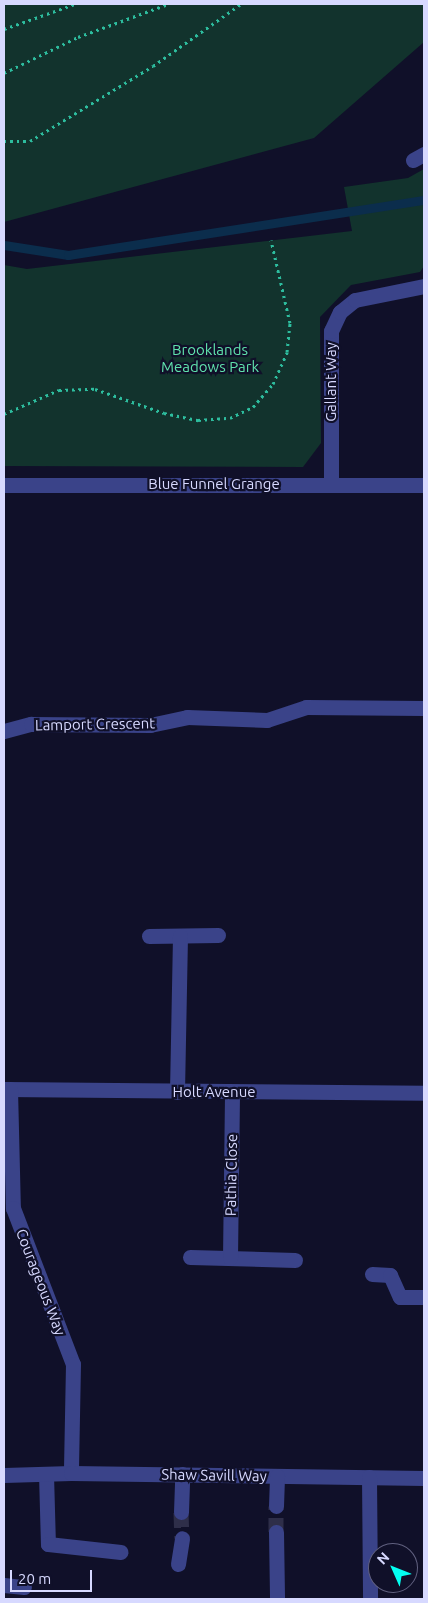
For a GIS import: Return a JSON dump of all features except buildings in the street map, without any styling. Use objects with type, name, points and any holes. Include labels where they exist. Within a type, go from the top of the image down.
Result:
[{"type":"street","name":"Gallant Way","points":[[331,484],[331,331],[340,312],[355,300],[424,286]]},
{"type":"street","name":"Blue Funnel Grange","points":[[4,485],[424,484]]},
{"type":"street","name":"Lamport Crescent","points":[[4,731],[32,724],[150,725],[187,717],[267,720],[306,707],[424,708]]},
{"type":"street","points":[[149,936],[218,935]]},
{"type":"street","points":[[177,1092],[180,936]]},
{"type":"street","name":"Holt Avenue","points":[[7,1089],[424,1093]]},
{"type":"street","name":"Courageous Way","points":[[7,1089],[13,1208],[72,1364],[71,1473]]},
{"type":"street","name":"Pathia Close","points":[[230,1258],[232,1092]]},
{"type":"street","points":[[190,1257],[295,1260]]},
{"type":"street","points":[[372,1274],[390,1275],[400,1297],[424,1297]]},
{"type":"street","name":"Shaw Savill Way","points":[[4,1475],[71,1473],[424,1478]]},
{"type":"street","points":[[46,1474],[48,1544],[120,1552]]},
{"type":"street","points":[[181,1512],[182,1474]]},
{"type":"street","points":[[276,1506],[277,1476]]},
{"type":"street","points":[[369,1477],[370,1599]]},
{"type":"street","points":[[276,1532],[277,1599]]},
{"type":"street","points":[[178,1564],[182,1538]]},
{"type":"street","points":[[4,1585],[24,1586]]},
{"type":"path","points":[[4,29],[75,4]]},
{"type":"path","points":[[4,73],[78,37],[168,4]]},
{"type":"path","points":[[4,141],[30,141],[154,66],[241,4]]},
{"type":"path","points":[[4,414],[59,390],[95,389],[164,414],[198,420],[230,418],[253,406],[273,384],[287,352],[290,322],[271,240]]},
{"type":"green space","points":[[4,4],[424,4],[424,42],[314,138],[4,222]]},
{"type":"green space","name":"Brooklands Meadows Park","points":[[424,169],[424,266],[420,272],[351,285],[320,317],[321,443],[303,467],[4,466],[4,265],[27,269],[352,231],[344,187],[408,178]]},
{"type":"waterway","points":[[4,245],[68,255],[424,200]]},
{"type":"tunnel","points":[[276,1506],[276,1532]]},
{"type":"tunnel","points":[[181,1512],[182,1538]]}]
